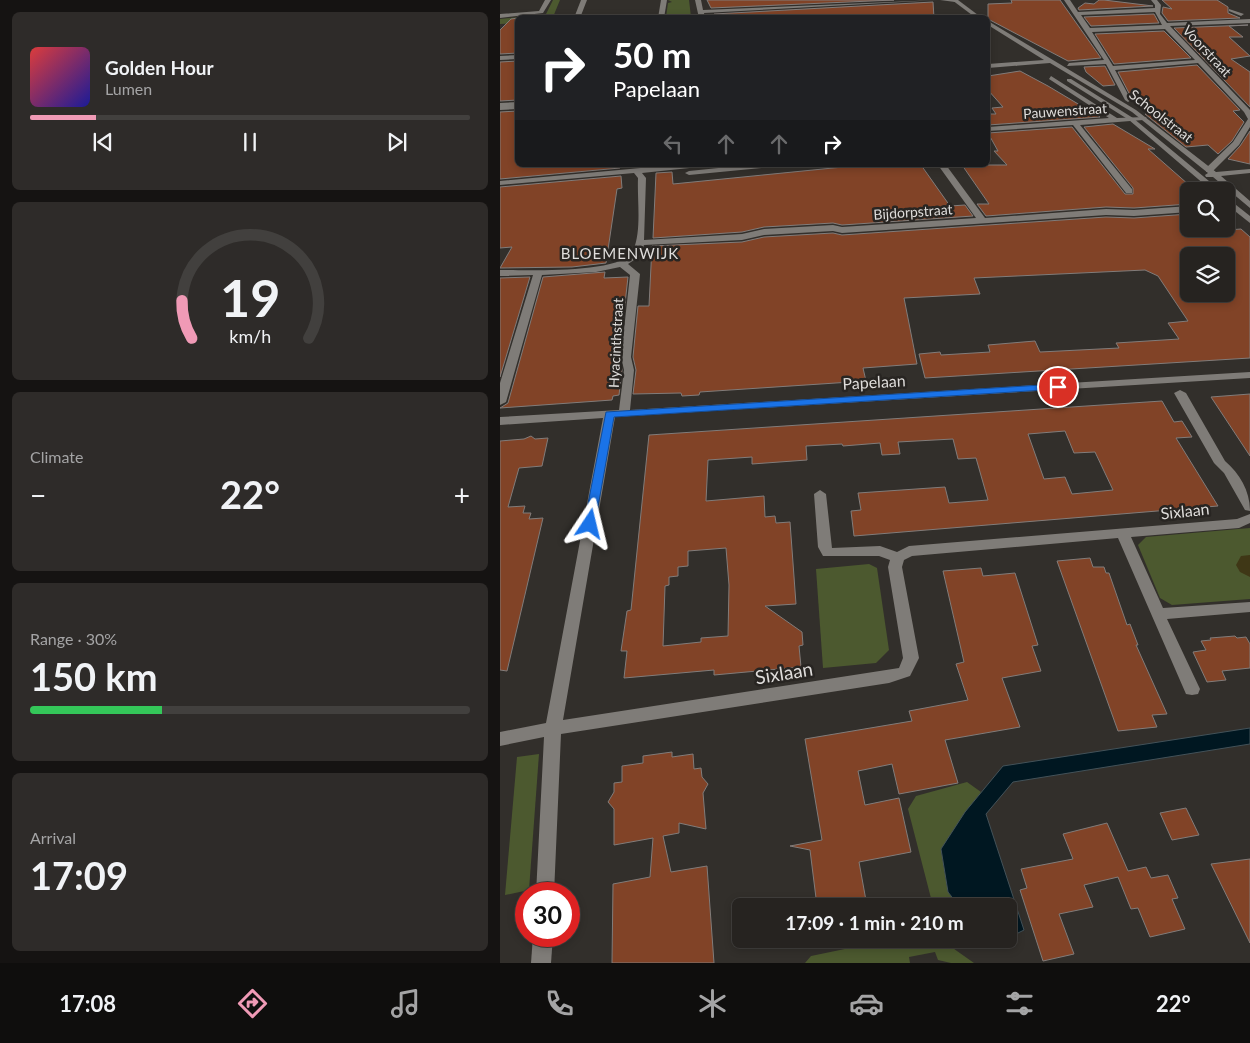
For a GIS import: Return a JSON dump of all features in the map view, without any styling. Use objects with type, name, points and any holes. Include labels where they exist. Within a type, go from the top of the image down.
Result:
[{"type":"street","points":[[500,16],[541,12],[548,0]]},
{"type":"street","points":[[578,15],[584,0]]},
{"type":"street","points":[[662,15],[664,0]]},
{"type":"street","points":[[698,0],[701,15],[935,0]]},
{"type":"street","points":[[943,0],[955,0],[976,15]]},
{"type":"street","points":[[947,0],[966,15]]},
{"type":"street","name":"Schoolstraat","points":[[1067,0],[1090,30],[1128,100]]},
{"type":"street","name":"Voorstraat","points":[[1154,0],[1158,4],[1156,14],[1249,115],[1236,143],[1212,172]]},
{"type":"street","points":[[1078,14],[1157,10]]},
{"type":"street","points":[[1231,10],[1241,14]]},
{"type":"street","points":[[1090,30],[1250,21]]},
{"type":"street","points":[[990,24],[1040,59]]},
{"type":"street","points":[[990,31],[1032,58]]},
{"type":"street","points":[[500,58],[515,57]]},
{"type":"street","points":[[990,64],[1032,58],[1040,59]]},
{"type":"street","points":[[990,64],[1040,59]]},
{"type":"street","name":"Schoolstraat","points":[[1040,59],[1049,61],[1110,95],[1143,118],[1212,172],[1249,205]]},
{"type":"street","name":"Schoolstraat","points":[[1040,59],[1060,74],[1131,119],[1206,182]]},
{"type":"street","points":[[1069,65],[1200,61]]},
{"type":"street","name":"Schoolstraat","points":[[1060,74],[1051,78],[1116,120]]},
{"type":"street","points":[[500,105],[515,104]]},
{"type":"street","name":"Pauwenstraat","points":[[990,129],[1143,118]]},
{"type":"street","points":[[1075,123],[1129,191]]},
{"type":"street","points":[[639,174],[686,167]]},
{"type":"street","points":[[500,183],[742,167]]},
{"type":"street","points":[[943,167],[982,220]]},
{"type":"street","points":[[1199,176],[1212,172],[1250,172]]},
{"type":"street","points":[[500,273],[538,273],[610,268],[623,265],[636,255],[639,243],[639,174]]},
{"type":"street","name":"Bijdorpstraat","points":[[639,243],[742,237],[764,232],[833,228],[842,230],[1097,212],[1134,213],[1180,210]]},
{"type":"street","points":[[1235,210],[1250,220]]},
{"type":"street","name":"Hyacinthstraat","points":[[617,414],[629,370],[626,357],[635,274],[623,265]]},
{"type":"street","points":[[500,402],[538,273]]},
{"type":"street","name":"Papelaan","points":[[500,421],[1250,375]]},
{"type":"street","points":[[1180,393],[1220,464],[1229,471],[1246,493],[1250,507]]},
{"type":"street","points":[[546,882],[553,728],[617,414]]},
{"type":"street","points":[[820,494],[824,547],[828,553],[880,551],[898,557]]},
{"type":"street","name":"Sixlaan","points":[[553,728],[889,677],[905,672],[911,658],[895,567],[898,557],[909,551],[1239,523],[1250,518]]},
{"type":"street","points":[[1123,534],[1192,689]]},
{"type":"street","points":[[1158,614],[1250,607]]},
{"type":"street","points":[[500,739],[553,728]]},
{"type":"street","points":[[541,963],[542,947]]},
{"type":"green space","points":[[553,0],[560,0],[554,15],[537,15],[546,14]]},
{"type":"green space","points":[[668,0],[689,0],[691,15],[666,15],[668,3],[672,2]]},
{"type":"green space","points":[[515,17],[515,23],[500,24],[500,19]]},
{"type":"green space","points":[[1250,528],[1250,599],[1172,605],[1160,598],[1138,545],[1146,537]]},
{"type":"green space","points":[[869,564],[877,568],[889,650],[876,663],[823,668],[816,569]]},
{"type":"green space","points":[[539,754],[530,882],[515,882],[515,893],[505,895],[517,757]]},
{"type":"green space","points":[[967,782],[981,792],[941,849],[948,892],[953,898],[931,898],[908,809],[916,796]]},
{"type":"green space","points":[[850,948],[953,948],[974,963],[951,963],[938,960],[935,952],[909,957],[910,963],[805,963],[811,956]]},
{"type":"sand","points":[[1250,555],[1250,577],[1240,572],[1236,565],[1241,556]]},
{"type":"water","points":[[1250,728],[1250,744],[1013,782],[986,814],[1014,898],[953,898],[948,892],[941,849],[965,812],[1003,766]]},
{"type":"water","points":[[1017,909],[1024,930],[1017,934]]},
{"type":"building","points":[[707,0],[894,0],[711,8]]},
{"type":"building","points":[[1011,0],[1060,0],[1101,58],[1068,61],[990,20],[988,4],[1012,3]]},
{"type":"building","points":[[1099,0],[1153,6],[1079,10],[1078,8],[1085,3],[1094,4]]},
{"type":"building","points":[[1162,0],[1217,0],[1228,7],[1228,13],[1240,18],[1168,21],[1162,13],[1163,7],[1172,9]]},
{"type":"building","points":[[933,2],[934,15],[714,15]]},
{"type":"building","points":[[1154,14],[1159,23],[1091,26],[1084,17]]},
{"type":"building","points":[[515,18],[515,53],[500,54],[500,30],[511,19]]},
{"type":"building","points":[[1248,25],[1229,26],[1243,37],[1229,37],[1250,56],[1231,59],[1250,72],[1250,107],[1174,28]]},
{"type":"building","points":[[1164,31],[1191,58],[1114,64],[1095,34]]},
{"type":"building","points":[[515,61],[515,100],[500,101],[500,62]]},
{"type":"building","points":[[1197,65],[1240,110],[1233,111],[1244,122],[1232,141],[1218,154],[1208,145],[1186,147],[1145,114],[1152,114],[1131,97],[1118,72]]},
{"type":"building","points":[[1105,66],[1115,85],[1103,86],[1086,72],[1084,67]]},
{"type":"building","points":[[1020,71],[1100,117],[990,125],[990,114],[996,114],[992,108],[1003,107],[990,92],[990,76]]},
{"type":"building","points":[[515,111],[515,167],[620,168],[500,179],[500,112]]},
{"type":"building","points":[[1113,124],[1155,149],[1148,149],[1186,182],[1180,182],[1180,205],[1134,208],[1106,207],[986,216],[977,204],[989,204],[963,167],[1007,165],[994,151],[998,151],[990,137],[990,133],[1072,127],[1125,194],[1133,194],[1133,188],[1084,127]]},
{"type":"building","points":[[1250,131],[1250,164],[1228,159],[1240,146]]},
{"type":"building","points":[[843,167],[922,167],[950,206],[965,205],[973,216],[842,225],[833,223],[764,227],[742,232],[653,238],[656,173],[672,172],[673,184]]},
{"type":"building","points":[[621,176],[622,188],[617,189],[606,263],[572,267],[500,268],[512,247],[500,248],[500,187]]},
{"type":"building","points":[[1180,215],[1180,237],[1235,237],[1235,229],[1241,229],[1250,237],[1250,358],[925,378],[919,354],[940,352],[941,355],[990,352],[988,345],[1035,341],[1040,352],[1119,348],[1116,343],[1179,339],[1168,323],[1188,321],[1158,276],[1145,270],[974,278],[980,294],[904,298],[917,364],[863,368],[866,381],[700,392],[699,395],[682,396],[681,393],[633,394],[636,370],[633,357],[638,306],[649,306],[652,246],[742,242],[764,237],[833,233],[842,235],[1106,217],[1134,218]]},
{"type":"building","points":[[605,272],[604,278],[628,277],[619,357],[622,370],[619,395],[613,396],[612,400],[500,408],[508,403],[543,277]]},
{"type":"building","points":[[530,277],[500,377],[500,278]]},
{"type":"building","points":[[1250,394],[1250,456],[1211,397]]},
{"type":"building","points":[[1162,401],[1174,422],[1182,421],[1192,437],[1176,438],[1218,506],[854,536],[851,511],[861,510],[858,493],[945,487],[949,503],[988,500],[976,458],[958,459],[953,439],[898,442],[900,454],[882,455],[880,443],[843,446],[842,444],[806,446],[807,460],[752,464],[752,457],[708,460],[706,501],[764,496],[765,517],[775,516],[776,523],[790,522],[796,604],[765,606],[802,632],[803,645],[799,646],[801,667],[714,675],[714,670],[624,678],[627,651],[621,651],[627,611],[631,610],[649,435]],"holes":[[[1065,431],[1074,453],[1095,452],[1113,490],[1072,494],[1065,477],[1044,479],[1028,434]],[[726,548],[729,585],[728,636],[701,638],[701,642],[663,646],[665,586],[669,585],[669,577],[678,576],[678,567],[688,566],[688,551]]]},
{"type":"building","points":[[531,436],[535,439],[548,438],[542,466],[519,468],[508,507],[525,506],[523,513],[531,513],[529,519],[543,518],[507,671],[500,670],[500,441],[524,439]]},
{"type":"building","points":[[1090,558],[1093,567],[1104,567],[1106,573],[1109,573],[1127,625],[1130,624],[1138,645],[1136,645],[1167,714],[1152,715],[1157,727],[1118,731],[1057,561]]},
{"type":"building","points":[[981,568],[983,576],[1015,573],[1038,645],[1032,646],[1041,671],[1002,678],[1020,727],[945,740],[958,783],[899,794],[892,764],[858,771],[865,805],[899,798],[911,852],[859,862],[866,898],[816,898],[810,850],[790,846],[822,840],[805,739],[912,721],[909,711],[968,700],[956,664],[964,662],[943,571]]},
{"type":"building","points":[[1235,636],[1237,638],[1246,637],[1250,644],[1250,668],[1222,671],[1226,680],[1207,682],[1193,652],[1206,650],[1201,641],[1211,640],[1210,638]]},
{"type":"building","points":[[672,752],[672,757],[693,754],[694,769],[701,768],[702,777],[708,784],[703,793],[706,829],[679,823],[679,833],[663,836],[671,872],[707,866],[714,963],[612,963],[613,884],[650,877],[653,838],[614,845],[614,809],[608,802],[614,792],[614,783],[622,782],[622,766],[643,763],[643,756]]},
{"type":"building","points":[[1186,808],[1199,835],[1172,840],[1160,813]]},
{"type":"building","points":[[1107,823],[1128,871],[1146,867],[1151,878],[1168,875],[1178,898],[1172,899],[1185,929],[1150,937],[1138,908],[1131,909],[1118,877],[1084,885],[1093,907],[1059,914],[1074,954],[1043,961],[1020,890],[1027,888],[1021,869],[1073,859],[1063,834]]},
{"type":"building","points":[[1250,859],[1250,943],[1211,864]]},
{"type":"district","name":"BLOEMENWIJK","points":[[620,254]]},
{"type":"route","points":[[590,524],[610,414],[1058,387]]}]
